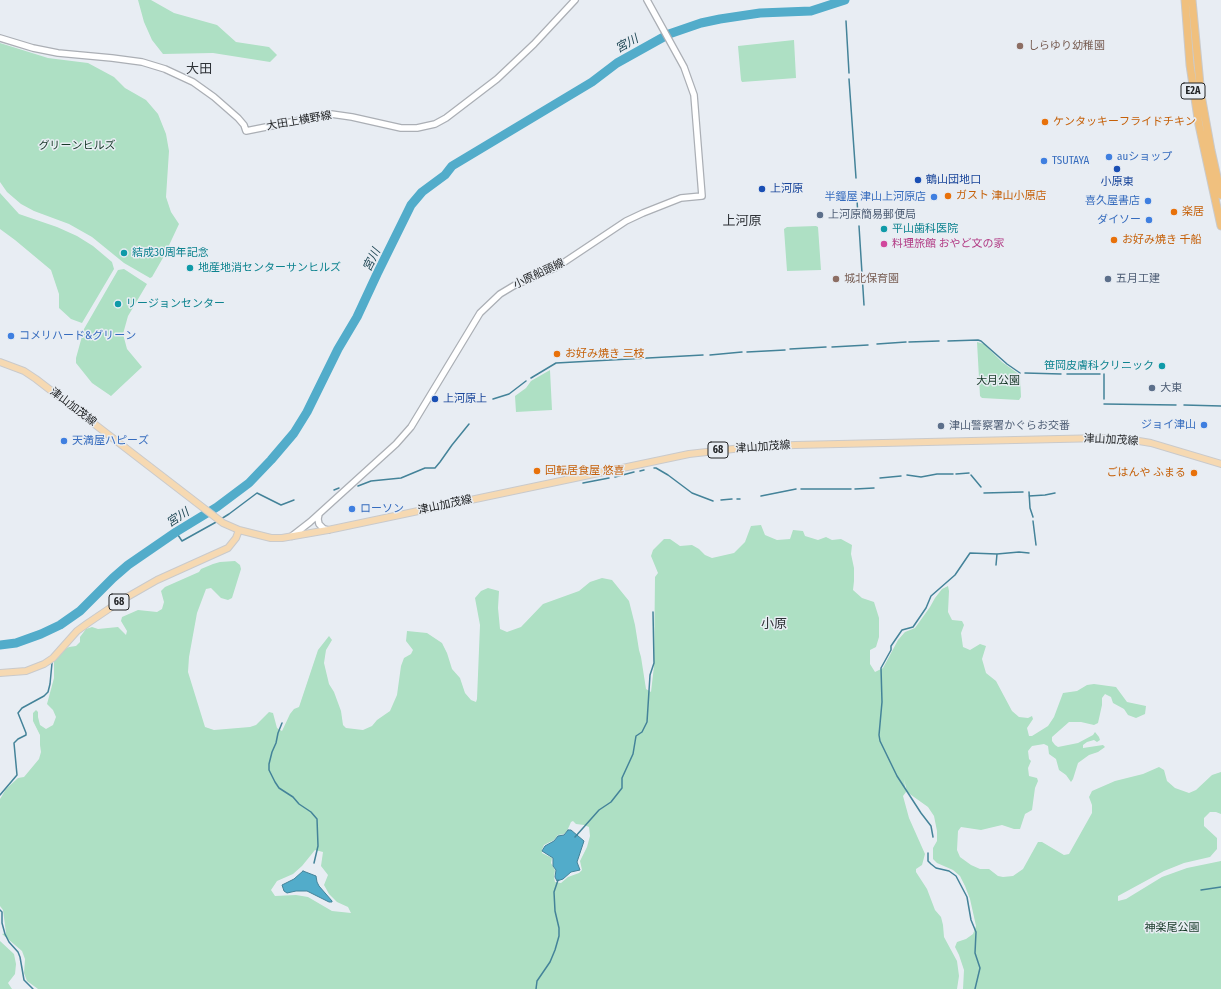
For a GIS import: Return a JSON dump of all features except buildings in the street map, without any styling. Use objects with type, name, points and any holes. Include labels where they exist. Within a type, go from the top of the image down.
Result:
[{"type":"highway","name":"E2A","points":[[1184,0],[1194,96],[1213,179],[1221,195]]},
{"type":"highway","name":"E2A","points":[[1192,0],[1201,95],[1221,226]]},
{"type":"main road","name":"大田上横野線","points":[[0,38],[47,51],[142,62],[165,68],[193,82],[214,97],[238,118],[244,125],[246,131],[331,114],[401,128],[417,128],[435,124],[446,118],[497,79],[534,44],[575,0]]},
{"type":"main road","name":"小原船頭線","points":[[292,536],[396,444],[411,427],[480,313],[500,294],[515,285],[558,267],[626,221],[643,212],[681,198],[702,196],[694,95],[690,80],[678,54],[647,0]]},
{"type":"main road","name":"津山加茂線","points":[[0,362],[24,371],[36,379],[223,522],[239,530],[271,538],[328,530],[689,454],[742,448],[795,445],[1104,438],[1128,439],[1152,443],[1221,464]]},
{"type":"main road","points":[[319,513],[319,524],[324,529],[328,530]]},
{"type":"main road","name":"68","points":[[0,673],[26,671],[44,664],[52,658],[77,631],[88,623],[122,600],[157,580],[228,548],[236,538],[239,530]]},
{"type":"green space","points":[[138,0],[151,0],[174,13],[217,25],[236,42],[269,47],[277,55],[270,62],[213,53],[163,54],[152,40],[144,22]]},
{"type":"green space","points":[[794,40],[796,78],[742,82],[738,46]]},
{"type":"green space","name":"グリーンヒルズ","points":[[0,43],[48,58],[88,63],[114,77],[125,88],[146,100],[158,114],[166,134],[169,151],[166,197],[171,212],[179,224],[152,277],[150,278],[124,263],[92,237],[69,224],[34,211],[21,204],[7,192],[0,182]]},
{"type":"green space","points":[[0,193],[19,214],[57,227],[77,236],[93,246],[112,262],[114,269],[82,323],[71,319],[59,308],[59,294],[51,270],[0,229]]},
{"type":"green space","points":[[787,227],[818,227],[821,270],[787,271],[784,229]]},
{"type":"green space","points":[[124,269],[147,284],[128,316],[123,334],[127,349],[142,367],[111,396],[92,383],[76,363],[76,358],[84,329],[118,270]]},
{"type":"green space","name":"大月公園","points":[[977,342],[984,344],[1002,362],[1020,375],[1021,397],[1019,400],[982,398],[980,396]]},
{"type":"green space","points":[[550,370],[552,410],[516,412],[515,396],[526,388],[531,381]]},
{"type":"green space","name":"神楽尾公園","points":[[761,525],[765,535],[777,540],[790,539],[793,530],[803,531],[805,536],[818,540],[826,537],[832,540],[841,539],[852,545],[851,554],[854,568],[853,590],[862,598],[874,602],[879,618],[879,637],[876,647],[870,650],[870,664],[875,672],[883,668],[898,640],[905,632],[915,628],[942,589],[948,586],[948,612],[952,620],[962,621],[964,625],[961,633],[963,647],[970,650],[980,644],[986,646],[982,659],[986,673],[996,681],[1012,711],[1019,717],[1028,718],[1032,716],[1033,719],[1027,728],[1029,736],[1032,736],[1048,726],[1054,717],[1063,693],[1077,691],[1087,685],[1094,684],[1116,687],[1127,702],[1146,706],[1145,714],[1136,718],[1128,715],[1124,709],[1113,703],[1111,697],[1105,694],[1102,698],[1098,723],[1094,725],[1081,722],[1069,722],[1052,737],[1052,741],[1058,747],[1078,743],[1093,735],[1095,732],[1100,740],[1097,742],[1094,740],[1087,742],[1083,745],[1083,748],[1103,745],[1105,747],[1098,752],[1089,755],[1078,763],[1071,782],[1066,775],[1059,770],[1056,759],[1049,754],[1048,746],[1044,744],[1032,746],[1028,751],[1029,759],[1031,761],[1028,768],[1029,776],[1037,778],[1038,781],[1035,788],[1032,810],[1025,814],[1020,829],[1014,829],[1002,825],[981,830],[961,827],[958,831],[957,850],[960,857],[971,865],[980,869],[989,869],[998,876],[1013,876],[1023,869],[1038,842],[1042,842],[1064,855],[1069,854],[1092,813],[1092,805],[1089,797],[1092,791],[1115,781],[1143,774],[1159,767],[1164,770],[1167,781],[1175,788],[1189,793],[1196,790],[1212,775],[1221,772],[1221,814],[1210,812],[1204,818],[1204,826],[1217,838],[1217,849],[1210,857],[1184,863],[1164,871],[1118,896],[1118,901],[1126,899],[1162,877],[1187,868],[1221,861],[1221,989],[963,989],[964,970],[955,947],[957,942],[966,939],[973,934],[976,926],[970,899],[960,876],[953,870],[937,863],[933,859],[933,848],[937,841],[934,816],[928,807],[907,792],[904,779],[906,792],[903,796],[909,818],[925,854],[922,865],[916,869],[916,872],[927,889],[935,910],[941,917],[944,937],[957,961],[959,976],[957,989],[38,989],[27,981],[24,973],[25,959],[22,951],[2,934],[6,933],[3,910],[0,906],[0,799],[6,789],[18,778],[24,777],[39,759],[41,752],[40,735],[33,721],[33,713],[36,710],[38,712],[40,725],[46,729],[53,725],[56,717],[53,710],[47,704],[54,678],[54,659],[62,651],[69,647],[76,646],[80,642],[80,637],[86,629],[92,627],[98,629],[118,627],[126,635],[127,631],[121,621],[122,617],[138,610],[157,612],[162,609],[164,602],[161,591],[165,587],[213,564],[235,561],[240,565],[241,569],[232,598],[228,600],[221,598],[211,588],[206,589],[197,613],[189,657],[188,672],[205,727],[214,730],[250,727],[256,725],[269,712],[273,713],[277,728],[282,731],[290,714],[294,709],[299,707],[318,650],[329,636],[332,640],[326,650],[324,663],[329,684],[334,692],[341,711],[343,725],[346,728],[363,730],[372,726],[377,720],[390,711],[397,695],[401,666],[404,658],[411,654],[413,650],[406,641],[407,631],[427,633],[442,643],[452,669],[460,678],[465,693],[471,700],[476,702],[480,625],[475,598],[481,591],[488,588],[499,591],[498,608],[500,629],[507,632],[521,627],[543,604],[579,591],[590,582],[602,578],[612,580],[629,601],[635,625],[646,689],[651,692],[654,666],[655,577],[658,573],[651,556],[653,550],[664,539],[670,539],[680,546],[692,545],[705,555],[712,558],[734,553],[745,542],[751,526]],"holes":[[[573,821],[576,824],[589,827],[590,836],[587,847],[580,861],[582,870],[579,873],[568,877],[561,883],[555,882],[555,870],[551,863],[552,858],[542,853],[542,850],[544,845],[554,840],[558,835],[564,834]],[[315,850],[323,852],[321,866],[328,875],[324,885],[329,894],[337,902],[348,907],[351,913],[332,911],[308,897],[296,895],[275,896],[271,890],[277,881],[293,874],[302,866]]]},
{"type":"green space","points":[[0,941],[14,954],[16,964],[15,974],[8,983],[12,989],[0,989]]},
{"type":"water","points":[[568,830],[571,830],[584,841],[577,862],[580,870],[571,872],[563,879],[557,881],[555,877],[556,870],[553,866],[553,858],[542,851],[545,846],[554,841],[558,836],[564,835]]},
{"type":"water","points":[[303,871],[316,876],[319,886],[332,902],[329,902],[307,891],[287,893],[284,891],[282,885],[294,879]]},
{"type":"waterway","name":"宮川","points":[[0,645],[16,643],[60,625],[80,611],[128,565],[176,532],[217,507],[249,483],[271,460],[294,433],[307,412],[338,349],[357,317],[411,205],[422,192],[445,175],[452,166],[592,82],[617,63],[669,34],[701,23],[720,19],[760,13],[811,11],[845,0]]},
{"type":"waterway","points":[[846,21],[849,73]]},
{"type":"waterway","points":[[849,79],[856,178]]},
{"type":"waterway","points":[[857,199],[858,218]]},
{"type":"waterway","points":[[859,226],[864,305]]},
{"type":"waterway","points":[[909,342],[939,341]]},
{"type":"waterway","points":[[948,341],[981,341],[1007,364],[1020,373]]},
{"type":"waterway","points":[[877,344],[906,342]]},
{"type":"waterway","points":[[832,347],[868,345]]},
{"type":"waterway","points":[[790,349],[826,347]]},
{"type":"waterway","points":[[747,352],[785,350]]},
{"type":"waterway","points":[[710,355],[742,352]]},
{"type":"waterway","points":[[531,378],[556,363],[703,355]]},
{"type":"waterway","points":[[1025,373],[1061,374]]},
{"type":"waterway","points":[[1067,374],[1100,374]]},
{"type":"waterway","points":[[1104,374],[1104,399]]},
{"type":"waterway","points":[[493,399],[509,394],[526,381]]},
{"type":"waterway","points":[[1104,404],[1176,405]]},
{"type":"waterway","points":[[1184,405],[1221,406]]},
{"type":"waterway","points":[[358,486],[371,481],[401,478],[425,468],[435,468],[469,424]]},
{"type":"waterway","points":[[654,468],[668,475],[692,493],[713,501]]},
{"type":"waterway","points":[[640,471],[644,470]]},
{"type":"waterway","points":[[615,477],[634,472]]},
{"type":"waterway","points":[[956,474],[969,473]]},
{"type":"waterway","points":[[907,475],[921,477],[937,474],[953,474]]},
{"type":"waterway","points":[[971,475],[981,487]]},
{"type":"waterway","points":[[880,478],[901,476]]},
{"type":"waterway","points":[[583,483],[609,478]]},
{"type":"waterway","points":[[334,490],[339,488]]},
{"type":"waterway","points":[[855,489],[874,488]]},
{"type":"waterway","points":[[761,496],[796,489]]},
{"type":"waterway","points":[[801,489],[851,489]]},
{"type":"waterway","points":[[984,493],[1023,492]]},
{"type":"waterway","points":[[1029,492],[1030,508],[1033,517]]},
{"type":"waterway","points":[[221,519],[257,493],[281,505],[294,500]]},
{"type":"waterway","points":[[1029,496],[1055,493]]},
{"type":"waterway","points":[[721,500],[732,499]]},
{"type":"waterway","points":[[176,532],[182,541],[218,521]]},
{"type":"waterway","points":[[1033,521],[1036,545]]},
{"type":"waterway","points":[[933,837],[931,826],[897,776],[880,741],[879,735],[882,702],[881,668],[891,650],[891,646],[902,630],[913,627],[926,608],[931,596],[955,575],[970,553],[1029,553]]},
{"type":"waterway","points":[[996,565],[997,554]]},
{"type":"waterway","points":[[575,837],[599,810],[611,802],[622,788],[622,778],[633,754],[636,736],[642,732],[647,722],[650,675],[654,663],[653,612]]},
{"type":"waterway","points":[[0,795],[17,775],[14,743],[26,735],[18,713],[22,708],[44,696],[48,692],[52,663]]},
{"type":"waterway","points":[[282,723],[272,752],[269,770],[279,788],[293,797],[317,819],[318,846],[314,863]]},
{"type":"waterway","points":[[928,853],[928,861],[931,864],[936,868],[949,871],[956,876],[967,897],[971,920],[976,932],[975,953],[980,968],[975,989]]},
{"type":"waterway","points":[[536,989],[537,981],[550,962],[559,936],[554,892],[558,880]]},
{"type":"waterway","points":[[1201,890],[1221,887]]},
{"type":"waterway","points":[[0,910],[2,912],[2,923],[5,934],[20,957],[24,980],[33,989]]},
{"type":"place","name":"しらゆり幼稚園","points":[[1020,46]]},
{"type":"place","name":"ケンタッキーフライドチキン","points":[[1045,122]]},
{"type":"place","name":"auショップ","points":[[1109,157]]},
{"type":"place","name":"TSUTAYA","points":[[1044,161]]},
{"type":"place","name":"小原東","points":[[1117,169]]},
{"type":"place","name":"鶴山団地口","points":[[918,180]]},
{"type":"place","name":"上河原","points":[[762,189]]},
{"type":"place","name":"ガスト 津山小原店","points":[[948,196]]},
{"type":"place","name":"半鐘屋 津山上河原店","points":[[934,197]]},
{"type":"place","name":"喜久屋書店","points":[[1148,201]]},
{"type":"place","name":"楽居","points":[[1174,212]]},
{"type":"place","name":"上河原簡易郵便局","points":[[820,215]]},
{"type":"place","name":"ダイソー","points":[[1149,220]]},
{"type":"place","name":"平山歯科医院","points":[[884,229]]},
{"type":"place","name":"お好み焼き 千船","points":[[1114,240]]},
{"type":"place","name":"料理旅館 おやど文の家","points":[[884,244]]},
{"type":"place","name":"結成30周年記念","points":[[124,253]]},
{"type":"place","name":"地産地消センターサンヒルズ","points":[[190,268]]},
{"type":"place","name":"城北保育園","points":[[836,279]]},
{"type":"place","name":"五月工建","points":[[1108,279]]},
{"type":"place","name":"リージョンセンター","points":[[118,304]]},
{"type":"place","name":"コメリハード&グリーン","points":[[11,336]]},
{"type":"place","name":"お好み焼き 三枝","points":[[557,354]]},
{"type":"place","name":"笹岡皮膚科クリニック","points":[[1162,366]]},
{"type":"place","name":"大東","points":[[1152,388]]},
{"type":"place","name":"上河原上","points":[[435,399]]},
{"type":"place","name":"ジョイ津山","points":[[1204,425]]},
{"type":"place","name":"津山警察署かぐらお交番","points":[[941,426]]},
{"type":"place","name":"天満屋ハピーズ","points":[[64,441]]},
{"type":"place","name":"回転居食屋 悠喜","points":[[537,471]]},
{"type":"place","name":"ごはんや ふまる","points":[[1194,473]]},
{"type":"place","name":"ローソン","points":[[352,509]]},
{"type":"district","name":"大田","points":[[199,69]]},
{"type":"district","name":"上河原","points":[[742,221]]},
{"type":"district","name":"小原","points":[[774,624]]}]
